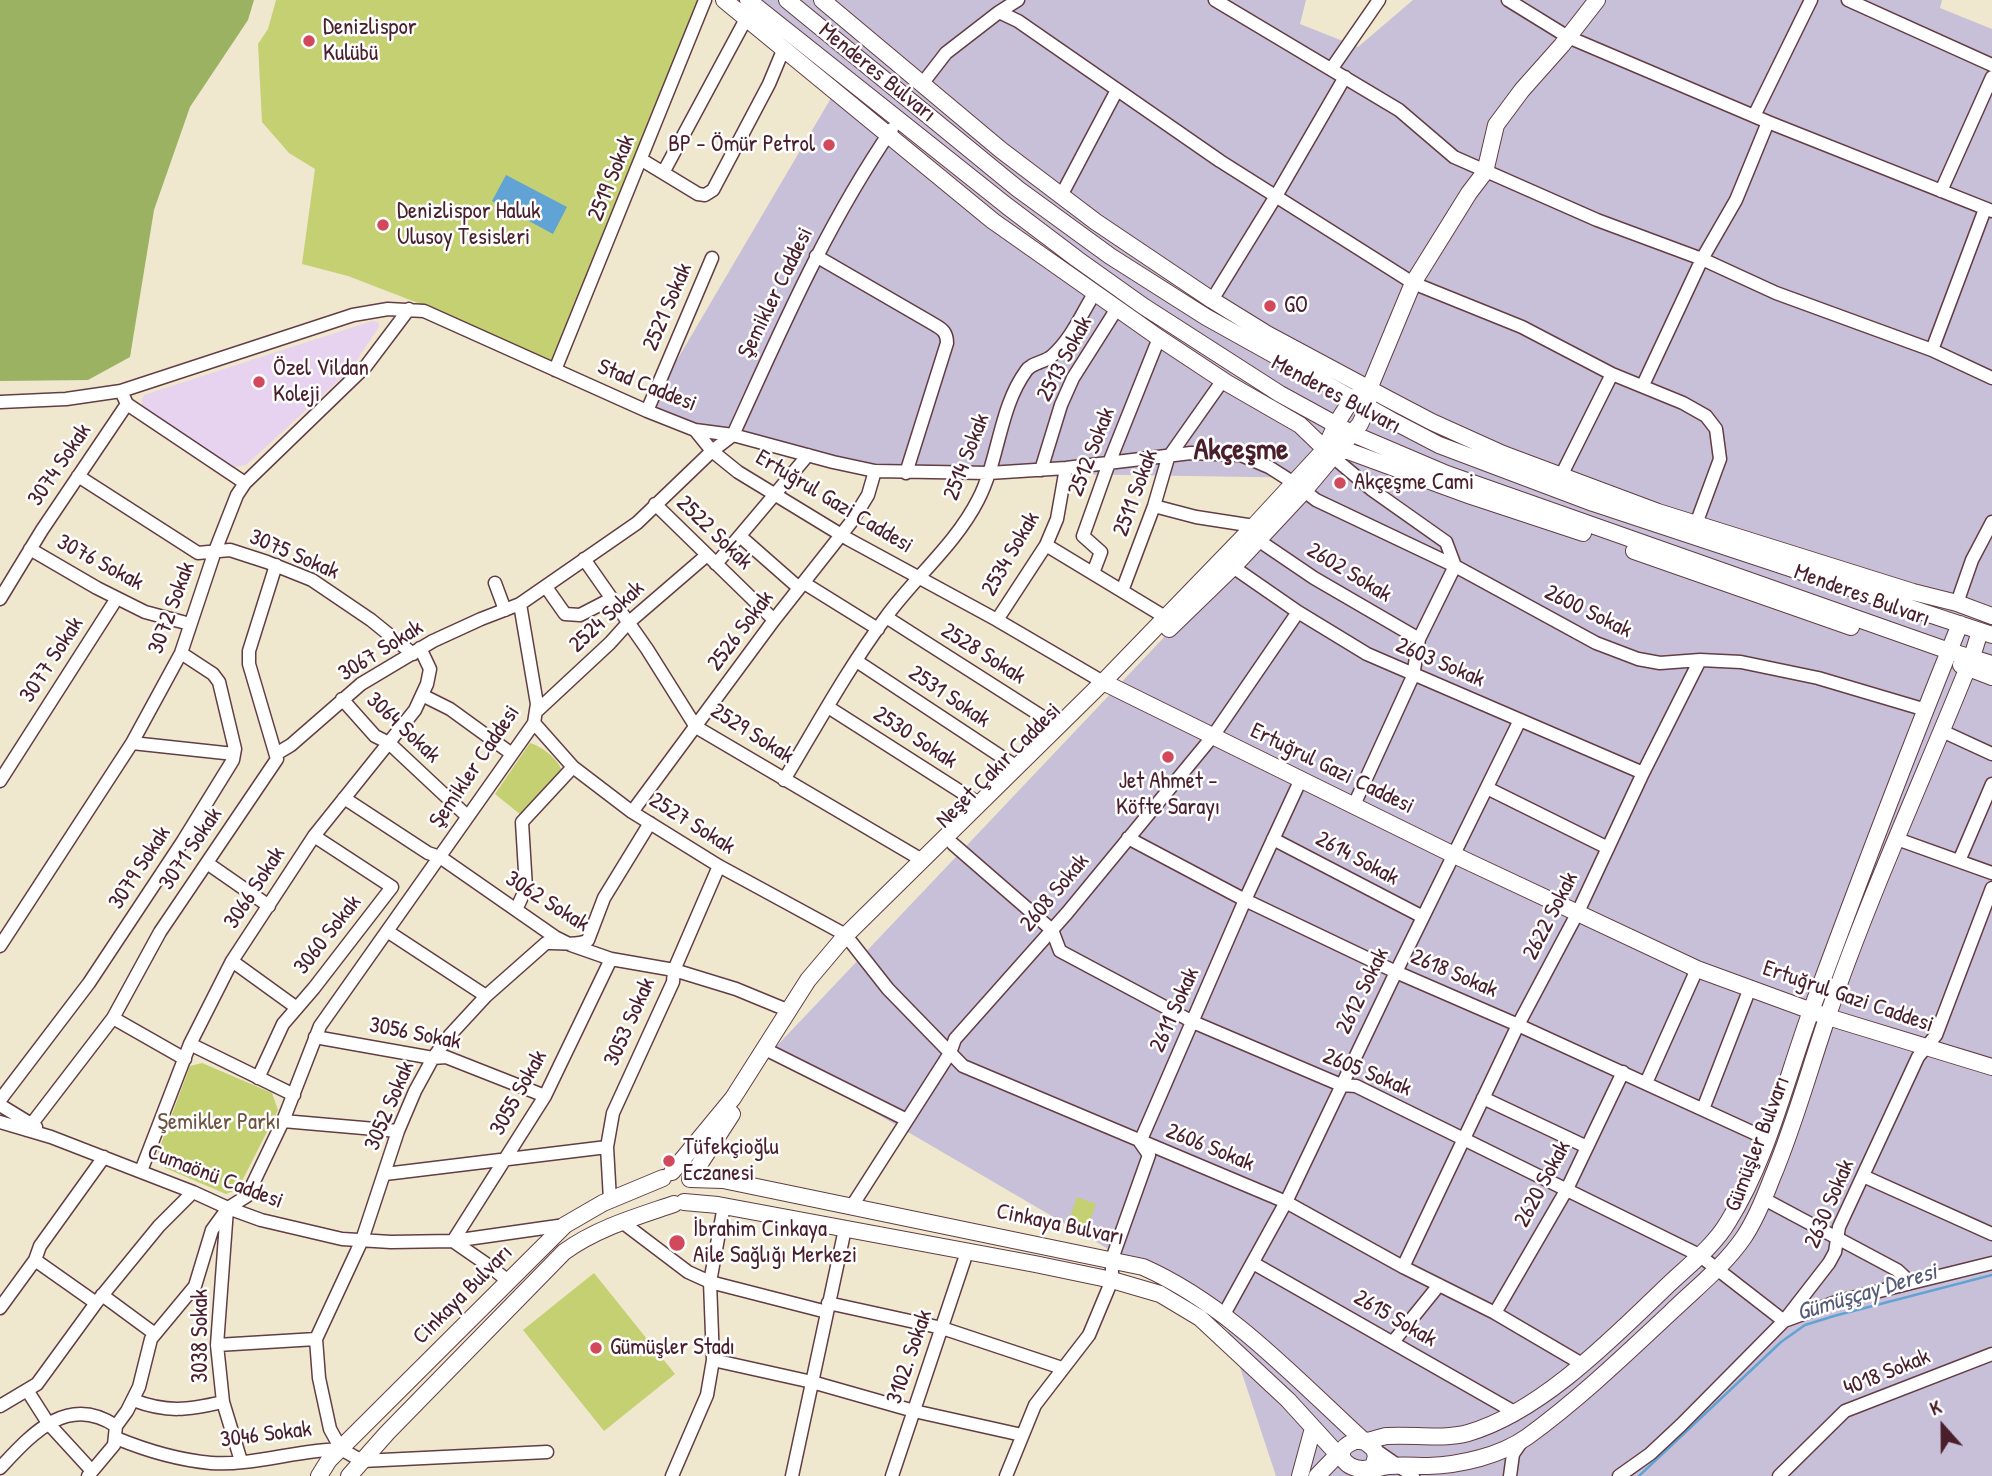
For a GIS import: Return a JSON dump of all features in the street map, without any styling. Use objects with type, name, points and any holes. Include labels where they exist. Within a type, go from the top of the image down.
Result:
[{"type":"main road","points":[[724,0],[748,8],[785,48],[993,221],[1116,310],[1223,380],[1300,425],[1328,453],[1348,451],[1947,655]]},
{"type":"main road","name":"Menderes Bulvarı","points":[[787,0],[1018,189],[1110,257],[1206,317],[1352,399],[1439,444],[1543,485],[1986,633]]},
{"type":"main road","points":[[822,0],[1002,150],[1096,222],[1267,334],[1369,389],[1432,422],[1503,454],[1561,476],[1696,524],[1992,616]]},
{"type":"main road","points":[[1368,407],[1369,389],[1413,283],[1485,172],[1496,125],[1597,0]]},
{"type":"main road","name":"Menderes Bulvarı","points":[[748,8],[1143,306],[1280,394],[1353,434],[1447,474],[1947,655],[1970,662],[1992,664]]},
{"type":"main road","points":[[1352,399],[1369,389]]},
{"type":"main road","name":"Neşet Çakır Caddesi","points":[[1328,453],[1336,424],[1352,399]]},
{"type":"main road","name":"Neşet Çakır Caddesi","points":[[690,1179],[807,993],[848,938],[953,844],[1107,684],[1165,617],[1256,533],[1328,453],[1353,434],[1368,407]]},
{"type":"main road","name":"Neşet Çakır Caddesi","points":[[668,1175],[733,1098],[808,980],[922,860],[1057,726],[1107,684],[1233,567],[1256,533]]},
{"type":"main road","name":"Gümüşler Bulvarı","points":[[1353,1449],[1385,1436],[1465,1434],[1516,1413],[1582,1364],[1699,1255],[1726,1226],[1749,1187],[1811,1010],[1960,624]]},
{"type":"main road","name":"Gümüşler Bulvarı","points":[[1360,1474],[1396,1465],[1431,1466],[1480,1457],[1523,1439],[1590,1387],[1717,1268],[1742,1240],[1779,1163],[1828,1017],[1897,839],[1970,662],[1986,633]]},
{"type":"main road","points":[[1970,662],[1992,677]]},
{"type":"main road","name":"Ertuğrul Gazi Caddesi","points":[[1107,684],[1454,855],[1697,969],[1828,1017],[1992,1067]]},
{"type":"main road","points":[[682,1173],[690,1179],[692,1192],[679,1203],[664,1199],[660,1189],[668,1175],[682,1173]]},
{"type":"main road","name":"Cinkaya Bulvarı","points":[[319,1476],[329,1460],[565,1224],[610,1200],[668,1175]]},
{"type":"main road","name":"Cinkaya Bulvarı","points":[[690,1179],[723,1180],[1143,1266],[1173,1280],[1223,1316],[1353,1449]]},
{"type":"main road","name":"Cinkaya Bulvarı","points":[[349,1476],[564,1252],[583,1238],[679,1203],[724,1206],[1112,1280],[1160,1294],[1200,1318],[1288,1400],[1313,1428],[1353,1449]]},
{"type":"main road","points":[[1300,1476],[1313,1428]]},
{"type":"main road","points":[[1353,1449],[1375,1461],[1360,1474],[1347,1470],[1353,1449]]},
{"type":"main road","points":[[1317,1476],[1353,1449]]},
{"type":"street","name":"2519 Sokak","points":[[555,370],[705,0]]},
{"type":"street","points":[[922,85],[946,53],[1018,0]]},
{"type":"street","points":[[1215,0],[1399,110],[1454,157],[1597,220],[1702,259],[1776,293],[1932,350],[1992,378]]},
{"type":"street","points":[[1332,68],[1379,0]]},
{"type":"street","points":[[1508,0],[1568,37],[1768,122],[1989,210],[1932,350]]},
{"type":"street","points":[[1754,116],[1811,0]]},
{"type":"street","points":[[1849,0],[1992,65]]},
{"type":"street","points":[[663,173],[748,8]]},
{"type":"street","points":[[999,12],[1018,21],[1220,161],[1413,283],[1522,327],[1612,374],[1643,385],[1706,416],[1716,429],[1720,459],[1696,524]]},
{"type":"street","points":[[642,160],[698,194],[705,195],[713,190],[785,48]]},
{"type":"street","points":[[1212,300],[1345,76]]},
{"type":"street","points":[[1941,191],[1992,77]]},
{"type":"street","points":[[1062,194],[1117,90]]},
{"type":"street","name":"Şemikler Caddesi","points":[[90,1473],[114,1445],[116,1432],[133,1400],[144,1369],[147,1346],[195,1286],[212,1230],[228,1208],[247,1196],[283,1121],[315,1037],[327,1015],[534,723],[538,710],[520,604],[637,523],[712,451],[733,435],[816,256],[862,174],[899,120]]},
{"type":"street","points":[[1643,385],[1702,259],[1736,200],[1768,122]]},
{"type":"street","points":[[816,256],[944,331],[947,342],[906,473]]},
{"type":"street","name":"2521 Sokak","points":[[647,411],[712,258]]},
{"type":"street","name":"2514 Sokak","points":[[784,780],[886,617],[935,562],[978,501],[1014,391],[1025,371],[1029,366],[1048,359],[1063,346],[1094,294]]},
{"type":"street","name":"Stad Caddesi","points":[[0,402],[66,399],[121,391],[353,315],[387,309],[409,309],[424,312],[695,430],[733,435],[875,471],[989,473],[1168,458],[1191,453],[1241,455],[1269,467],[1299,487]]},
{"type":"street","name":"3072 Sokak","points":[[0,946],[132,743],[181,653],[237,495],[245,483],[366,366],[409,309]]},
{"type":"street","name":"2513 Sokak","points":[[1041,470],[1061,405],[1073,378],[1116,310]]},
{"type":"street","name":"2512 Sokak","points":[[1093,573],[1101,552],[1083,536],[1159,338]]},
{"type":"street","points":[[1561,476],[1612,374]]},
{"type":"street","name":"2511 Sokak","points":[[1122,590],[1154,506],[1168,458],[1223,380]]},
{"type":"street","points":[[121,391],[127,404],[245,483]]},
{"type":"street","name":"3074 Sokak","points":[[0,599],[78,475],[127,404]]},
{"type":"street","name":"Ertuğrul Gazi Caddesi","points":[[695,430],[712,451],[738,472],[841,535],[1107,684]]},
{"type":"street","points":[[1328,453],[1446,542],[1455,566],[1419,639],[1413,676],[1354,805]]},
{"type":"street","name":"2524 Sokak","points":[[538,710],[628,623],[741,537],[808,455]]},
{"type":"street","name":"2534 Sokak","points":[[997,620],[1046,545],[1057,520],[1066,468]]},
{"type":"street","name":"2526 Sokak","points":[[632,812],[774,620],[852,522],[868,495],[875,471]]},
{"type":"street","name":"3075 Sokak","points":[[78,475],[198,553],[230,550],[312,580],[417,651]]},
{"type":"street","name":"2600 Sokak","points":[[1299,487],[1316,500],[1455,566],[1595,643],[1638,659],[1660,663],[1700,660],[1741,662],[1779,669],[1926,710]]},
{"type":"street","name":"2522 Sokak","points":[[655,504],[774,620]]},
{"type":"street","points":[[1154,506],[1256,533]]},
{"type":"street","points":[[1957,603],[1972,561],[1992,522]]},
{"type":"street","name":"2602 Sokak","points":[[1256,533],[1314,578],[1419,639]]},
{"type":"street","points":[[741,537],[801,586],[878,629]]},
{"type":"street","points":[[1046,545],[1165,617]]},
{"type":"street","name":"3076 Sokak","points":[[30,549],[117,598],[145,611],[190,624]]},
{"type":"street","name":"2529 Sokak","points":[[584,559],[696,727],[922,860]]},
{"type":"street","points":[[276,565],[249,652],[249,664],[276,754]]},
{"type":"street","name":"2603 Sokak","points":[[1233,567],[1298,612],[1367,654],[1643,774]]},
{"type":"street","points":[[495,583],[505,610]]},
{"type":"street","points":[[546,587],[565,614],[580,615],[611,599]]},
{"type":"street","name":"3077 Sokak","points":[[0,780],[117,598]]},
{"type":"street","name":"3067 Sokak","points":[[276,754],[291,745],[361,684],[417,651],[481,619],[520,604]]},
{"type":"street","name":"2608 Sokak","points":[[852,1206],[950,1053],[955,1039],[1052,930],[1213,736],[1298,612]]},
{"type":"street","name":"2528 Sokak","points":[[886,617],[1057,726]]},
{"type":"street","name":"3066 Sokak","points":[[141,1171],[191,1044],[232,961],[314,836],[415,710],[430,669],[417,651]]},
{"type":"street","points":[[132,743],[234,754],[219,682],[214,674],[181,653]]},
{"type":"street","name":"2622 Sokak","points":[[1403,1267],[1518,1025],[1577,914],[1700,660]]},
{"type":"street","name":"2531 Sokak","points":[[858,662],[1017,767]]},
{"type":"street","points":[[422,695],[450,709],[512,754]]},
{"type":"street","name":"3064 Sokak","points":[[342,699],[375,736],[389,743],[467,816]]},
{"type":"street","name":"2530 Sokak","points":[[828,707],[980,804]]},
{"type":"street","name":"2612 Sokak","points":[[1223,1316],[1286,1202],[1520,720]]},
{"type":"street","name":"2527 Sokak","points":[[534,723],[573,767],[632,812],[719,866],[848,938]]},
{"type":"street","points":[[1942,732],[1992,754]]},
{"type":"street","name":"3079 Sokak","points":[[0,1100],[89,983],[183,841],[234,754]]},
{"type":"street","name":"3071 Sokak","points":[[29,1127],[113,1018],[160,932],[277,760],[276,754]]},
{"type":"street","points":[[516,910],[526,888],[522,822],[573,767]]},
{"type":"street","name":"2611 Sokak","points":[[1112,1259],[1149,1156],[1140,1142],[1245,900],[1301,779]]},
{"type":"street","points":[[1959,861],[1992,784]]},
{"type":"street","points":[[1487,788],[1608,848]]},
{"type":"street","name":"3062 Sokak","points":[[344,798],[428,853],[440,857],[564,942],[611,959],[674,970],[736,989],[787,1010]]},
{"type":"street","name":"3052 Sokak","points":[[341,1449],[330,1429],[319,1378],[316,1339],[362,1240],[398,1130],[415,1091],[433,1058],[468,1014],[546,943],[576,944],[589,940],[604,898],[650,823]]},
{"type":"street","name":"3060 Sokak","points":[[258,1078],[282,1024],[392,887],[314,836]]},
{"type":"street","name":"2618 Sokak","points":[[1128,838],[1245,900],[1396,972],[1767,1139]]},
{"type":"street","name":"2614 Sokak","points":[[1273,839],[1423,917]]},
{"type":"street","points":[[1897,839],[1992,873]]},
{"type":"street","name":"2605 Sokak","points":[[953,844],[1052,930],[1060,951],[1193,1022],[1341,1085],[1356,1086],[1699,1255],[1784,1321]]},
{"type":"street","points":[[207,863],[269,906]]},
{"type":"street","name":"3053 Sokak","points":[[610,1200],[607,1147],[613,1113],[673,982],[674,970],[719,866]]},
{"type":"street","name":"2630 Sokak","points":[[1619,1476],[1650,1454],[1681,1425],[1784,1321],[1829,1263],[1835,1252],[1839,1227],[1918,1057],[1936,1035],[1992,888]]},
{"type":"street","points":[[387,931],[486,996]]},
{"type":"street","name":"2606 Sokak","points":[[848,938],[888,989],[963,1066],[1286,1202],[1403,1267],[1495,1313],[1582,1364]]},
{"type":"street","name":"3055 Sokak","points":[[453,1241],[545,1096],[611,959]]},
{"type":"street","points":[[232,961],[297,1008]]},
{"type":"street","points":[[1646,1083],[1697,969]]},
{"type":"street","points":[[1703,1110],[1750,988]]},
{"type":"street","points":[[113,1018],[185,1059]]},
{"type":"street","name":"3056 Sokak","points":[[315,1037],[433,1058],[446,1057],[545,1096]]},
{"type":"street","points":[[191,1044],[294,1095]]},
{"type":"street","points":[[771,1052],[907,1119]]},
{"type":"street","name":"2620 Sokak","points":[[1495,1313],[1567,1189],[1623,1072]]},
{"type":"street","points":[[1483,1098],[1587,1147]]},
{"type":"street","name":"Cumaönü Caddesi","points":[[0,1105],[29,1127],[51,1137],[194,1192],[228,1208],[275,1223],[342,1238],[453,1241],[565,1224]]},
{"type":"street","points":[[283,1121],[398,1130]]},
{"type":"street","name":"Cumaönü Caddesi","points":[[0,1122],[29,1127]]},
{"type":"street","points":[[385,1174],[607,1147]]},
{"type":"street","points":[[0,1308],[35,1260],[40,1246],[104,1157]]},
{"type":"street","points":[[1863,1176],[1992,1234]]},
{"type":"street","points":[[0,1406],[37,1384],[99,1299],[159,1226],[194,1192]]},
{"type":"street","points":[[1764,1199],[1897,1270],[1911,1283]]},
{"type":"street","points":[[672,1476],[707,1395],[713,1360],[710,1282],[724,1206]]},
{"type":"street","name":"3038 Sokak","points":[[228,1208],[217,1345],[223,1402],[241,1461]]},
{"type":"street","points":[[622,1222],[688,1272],[710,1282],[942,1328],[1062,1368]]},
{"type":"street","points":[[792,1476],[845,1229]]},
{"type":"street","points":[[453,1241],[508,1281]]},
{"type":"street","name":"3102. Sokak","points":[[892,1476],[967,1252]]},
{"type":"street","points":[[1006,1476],[1035,1405],[1089,1335],[1112,1280],[1112,1259]]},
{"type":"street","points":[[35,1260],[155,1334]]},
{"type":"street","name":"2615 Sokak","points":[[1253,1263],[1516,1413]]},
{"type":"street","points":[[1784,1321],[1836,1302],[1992,1263]]},
{"type":"street","points":[[1393,1342],[1439,1285]]},
{"type":"street","points":[[217,1345],[316,1339]]},
{"type":"street","name":"4018 Sokak","points":[[1779,1476],[1845,1411],[1992,1354]]},
{"type":"street","points":[[713,1360],[1023,1436]]},
{"type":"street","points":[[27,1390],[48,1423],[90,1473]]},
{"type":"street","points":[[133,1400],[168,1410],[191,1410],[223,1402]]},
{"type":"street","name":"3046 Sokak","points":[[48,1423],[74,1415],[106,1419],[116,1432],[134,1445],[211,1463],[341,1449]]},
{"type":"street","points":[[0,1468],[36,1431],[48,1423]]},
{"type":"street","points":[[1510,1476],[1513,1454],[1523,1439]]},
{"type":"street","points":[[341,1449],[362,1461],[547,1452]]},
{"type":"street","points":[[1353,1449],[1396,1465],[1413,1476]]},
{"type":"shaded area","points":[[748,0],[1306,0],[1300,24],[1358,47],[1413,0],[1942,0],[1940,8],[1992,29],[1992,1476],[1276,1476],[1223,1316],[771,1052],[1315,478],[875,471],[647,411],[844,76]]},
{"type":"shaded area","name":"Özel Vildan Koleji","points":[[372,321],[378,322],[379,327],[350,370],[246,465],[235,467],[142,408],[144,395]]},
{"type":"green space","points":[[0,0],[254,0],[248,20],[190,107],[154,210],[130,357],[88,380],[0,381]]},
{"type":"green space","points":[[276,0],[705,0],[555,370],[418,303],[348,276],[302,264],[315,169],[289,153],[262,122],[258,44],[268,29]]},
{"type":"green space","points":[[530,743],[549,754],[562,771],[521,815],[495,794]]},
{"type":"green space","name":"Şemikler Parkı","points":[[202,1063],[272,1093],[278,1110],[238,1189],[226,1194],[165,1168],[158,1152],[190,1066]]},
{"type":"green space","points":[[1077,1197],[1096,1204],[1085,1235],[1066,1228]]},
{"type":"green space","name":"Gümüşler Stadı","points":[[594,1273],[675,1374],[604,1431],[523,1330]]},
{"type":"water","points":[[506,175],[567,207],[553,234],[492,201]]},
{"type":"waterway","name":"Gümüşçay Deresi","points":[[1639,1476],[1781,1342],[1805,1325],[1992,1275]]},
{"type":"place","name":"Denizlispor Kulübü","points":[[309,41]]},
{"type":"place","name":"BP - Ömür Petrol","points":[[829,145]]},
{"type":"place","name":"Denizlispor Haluk Ulusoy Tesisleri","points":[[383,225]]},
{"type":"place","name":"GO","points":[[1270,306]]},
{"type":"place","name":"Özel Vildan Koleji","points":[[259,382]]},
{"type":"place","name":"Akçeşme Cami","points":[[1340,483]]},
{"type":"place","name":"Jet Ahmet - Köfte Sarayı","points":[[1168,757]]},
{"type":"place","name":"Tüfekçioğlu Eczanesi","points":[[669,1161]]},
{"type":"place","name":"İbrahim Cinkaya Aile Sağlığı Merkezi","points":[[677,1243]]},
{"type":"place","name":"Gümüşler Stadı","points":[[596,1348]]},
{"type":"district","name":"Akçeşme","points":[[1241,451]]}]
